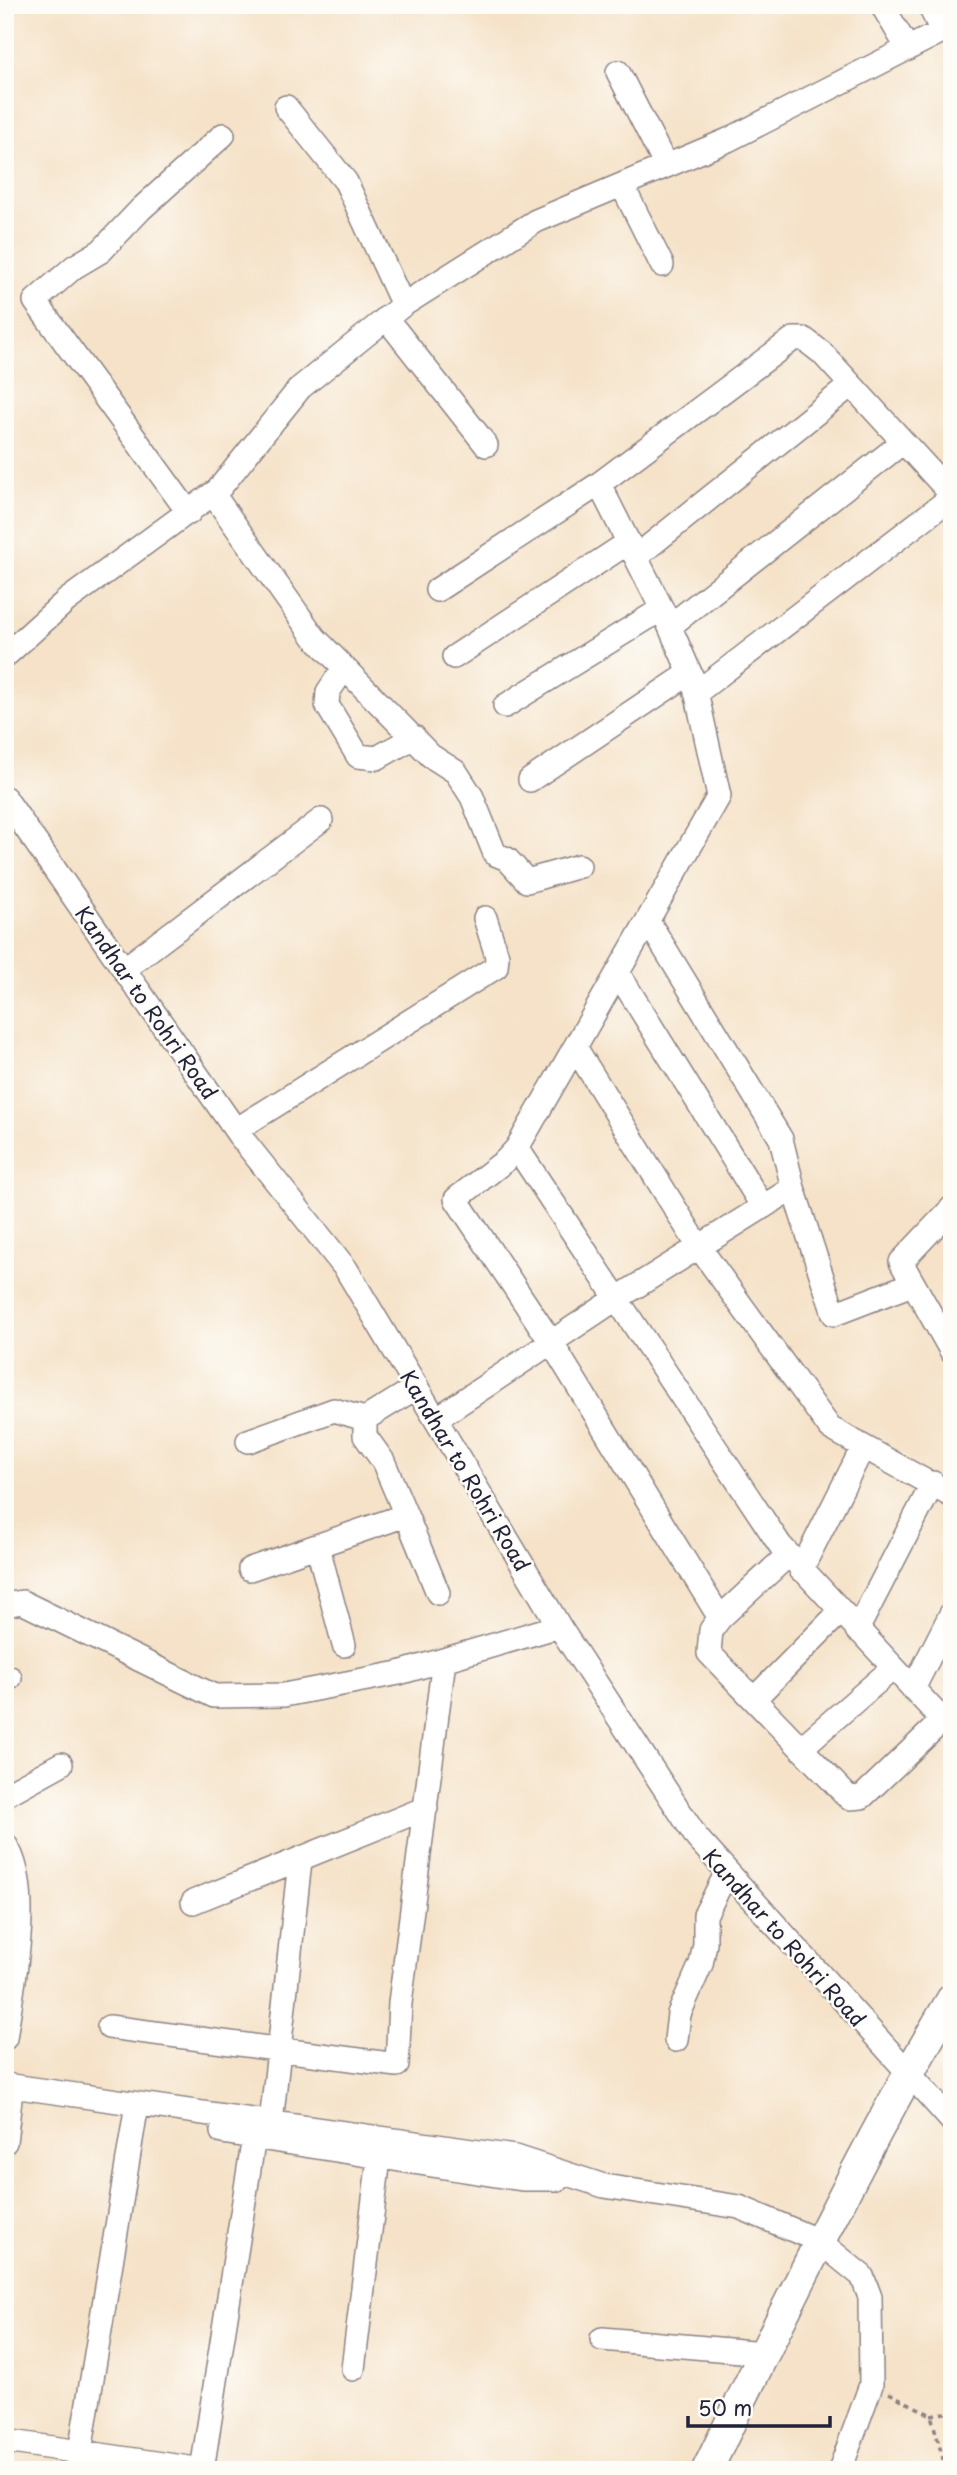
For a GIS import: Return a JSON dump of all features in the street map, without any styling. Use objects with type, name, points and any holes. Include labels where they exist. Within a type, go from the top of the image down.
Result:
[{"type":"main road","points":[[708,2470],[819,2241],[907,2074],[952,1999]]},
{"type":"street","points":[[882,5],[908,49]]},
{"type":"street","points":[[5,656],[66,601],[213,494],[300,388],[395,311],[536,221],[728,140],[947,29],[929,5]]},
{"type":"street","points":[[618,72],[666,166]]},
{"type":"street","points":[[286,107],[346,181],[395,311],[486,444]]},
{"type":"street","points":[[189,513],[35,301],[74,267],[101,251],[141,209],[223,135]]},
{"type":"street","points":[[622,185],[663,265]]},
{"type":"street","points":[[437,590],[599,484],[793,339],[804,339],[822,353],[952,496],[693,683],[530,780]]},
{"type":"street","points":[[454,657],[633,549],[851,385]]},
{"type":"street","points":[[505,706],[666,617],[903,442]]},
{"type":"street","points":[[599,484],[666,617],[693,683],[719,796],[517,1148],[506,1160],[456,1199],[551,1342],[720,1618]]},
{"type":"street","points":[[213,494],[314,637],[431,756],[456,772],[472,797],[495,853],[507,859],[527,881],[579,866]]},
{"type":"street","points":[[344,668],[328,692],[327,705],[358,756],[377,758],[414,737]]},
{"type":"street","name":"Kandhar to Rohri Road","points":[[5,798],[236,1130],[346,1269],[559,1626],[697,1838],[952,2121]]},
{"type":"street","points":[[124,969],[321,820]]},
{"type":"street","points":[[236,1130],[496,967],[497,956],[485,918]]},
{"type":"street","points":[[648,921],[781,1139],[793,1188],[834,1314],[912,1284]]},
{"type":"street","points":[[618,973],[763,1207]]},
{"type":"street","points":[[575,1047],[699,1247],[830,1428],[862,1449],[942,1490],[857,1630]]},
{"type":"street","points":[[517,1148],[794,1562],[893,1668],[948,1721],[862,1797],[855,1799],[849,1798],[709,1653],[711,1630],[720,1618],[794,1562],[862,1449]]},
{"type":"street","points":[[436,1419],[616,1299],[793,1188]]},
{"type":"street","points":[[952,1208],[901,1262],[952,1352]]},
{"type":"street","points":[[248,1441],[334,1410],[365,1419],[417,1387]]},
{"type":"street","points":[[365,1419],[365,1436],[383,1461],[438,1593]]},
{"type":"street","points":[[250,1569],[406,1516]]},
{"type":"street","points":[[318,1548],[344,1645]]},
{"type":"street","points":[[5,1605],[22,1602],[214,1696],[284,1695],[400,1673],[559,1626]]},
{"type":"street","points":[[754,1699],[840,1612]]},
{"type":"street","points":[[914,1689],[952,1612]]},
{"type":"street","points":[[109,2027],[397,2065],[400,2003],[444,1660]]},
{"type":"street","points":[[801,1748],[893,1668]]},
{"type":"street","points":[[5,1795],[61,1764]]},
{"type":"street","points":[[193,1902],[426,1808]]},
{"type":"street","points":[[5,1844],[10,1852],[19,1886],[18,1938],[5,2038]]},
{"type":"street","points":[[5,2441],[79,2461],[202,2470],[261,2127],[280,2049],[300,1861]]},
{"type":"street","points":[[676,2040],[679,2014],[701,1964],[705,1944],[705,1915],[727,1872]]},
{"type":"street","points":[[5,2142],[7,2094],[261,2127],[381,2148],[515,2157],[604,2186],[738,2207],[819,2241],[862,2276],[870,2297],[871,2385],[840,2470]]},
{"type":"street","points":[[79,2461],[135,2111]]},
{"type":"street","points":[[353,2369],[381,2148]]},
{"type":"street","points":[[602,2339],[764,2353]]},
{"type":"path","points":[[871,2385],[907,2400],[930,2415],[946,2470]]},
{"type":"path","points":[[930,2415],[952,2412]]}]
